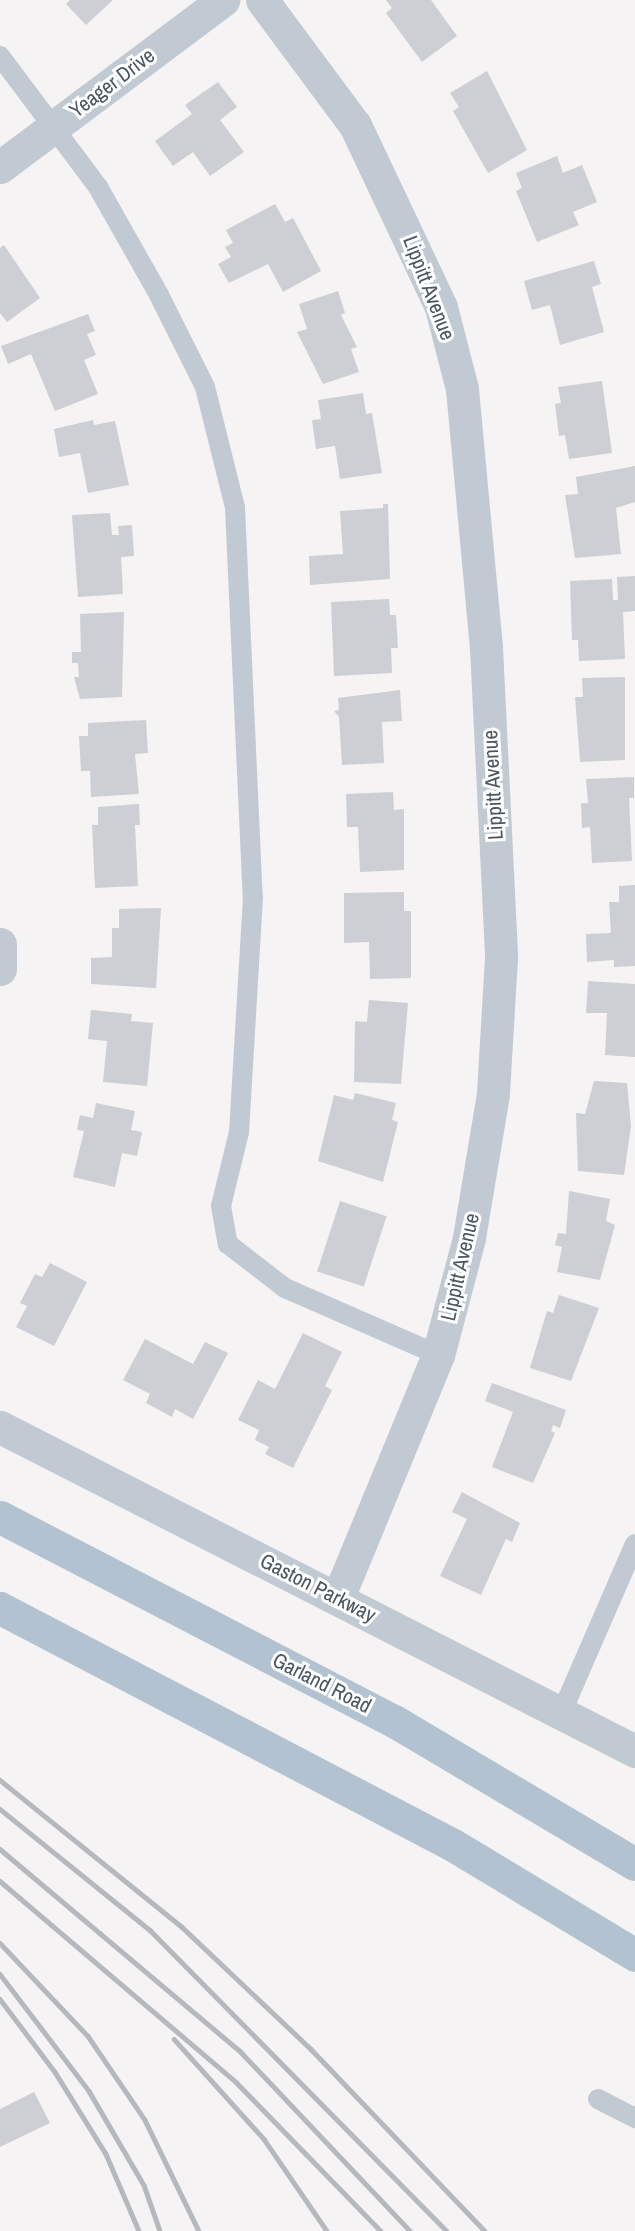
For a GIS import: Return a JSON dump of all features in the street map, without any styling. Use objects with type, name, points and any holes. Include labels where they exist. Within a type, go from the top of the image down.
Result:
[{"type":"main road","name":"Garland Road","points":[[0,1517],[394,1721],[635,1864]]},
{"type":"main road","points":[[0,1608],[453,1845],[635,1954]]},
{"type":"street","name":"Yeager Drive","points":[[0,167],[223,0]]},
{"type":"street","name":"Lippitt Avenue","points":[[262,0],[355,125],[441,307],[464,401],[486,647],[501,958],[493,1094],[470,1238],[438,1355],[338,1598]]},
{"type":"street","points":[[0,944],[0,969]]},
{"type":"street","name":"Gaston Parkway","points":[[0,1427],[635,1751]]},
{"type":"lane","points":[[0,56],[98,187],[205,387],[235,507],[253,897],[239,1132],[221,1206],[228,1244],[285,1288],[438,1355]]},
{"type":"lane","points":[[561,1713],[635,1544]]},
{"type":"lane","points":[[598,2099],[635,2118]]},
{"type":"building","points":[[70,0],[113,0],[86,25],[66,4]]},
{"type":"building","points":[[386,0],[431,0],[457,36],[422,62],[386,13],[392,8]]},
{"type":"building","points":[[487,71],[527,150],[488,173],[453,111],[459,107],[450,93]]},
{"type":"building","points":[[218,82],[237,107],[220,120],[244,152],[210,176],[193,152],[173,166],[155,141],[192,114],[185,105]]},
{"type":"building","points":[[557,156],[563,173],[582,165],[597,202],[573,212],[579,225],[537,242],[516,191],[522,188],[516,173]]},
{"type":"building","points":[[275,204],[285,222],[293,218],[321,271],[283,292],[268,264],[229,283],[218,264],[231,257],[225,247],[233,243],[226,230]]},
{"type":"building","points":[[4,245],[40,298],[7,322],[0,313],[0,248]]},
{"type":"building","points":[[594,261],[601,284],[592,287],[604,332],[560,345],[550,305],[532,310],[524,281]]},
{"type":"building","points":[[338,291],[345,313],[341,315],[357,347],[351,349],[359,372],[323,384],[297,332],[307,329],[299,304]]},
{"type":"building","points":[[88,314],[95,331],[87,334],[96,355],[84,360],[98,394],[55,411],[31,354],[8,364],[1,346]]},
{"type":"building","points":[[602,381],[612,453],[569,459],[565,435],[559,436],[555,404],[561,403],[558,387]]},
{"type":"building","points":[[363,393],[366,414],[372,413],[382,473],[340,479],[335,446],[316,449],[312,420],[321,419],[318,400]]},
{"type":"building","points":[[93,420],[94,425],[115,421],[129,485],[88,493],[80,453],[59,457],[54,429]]},
{"type":"building","points":[[635,466],[635,502],[616,508],[621,554],[575,558],[565,495],[578,494],[576,477]]},
{"type":"building","points":[[383,504],[388,504],[390,579],[310,585],[309,556],[343,554],[340,511],[383,508]]},
{"type":"building","points":[[110,513],[112,535],[119,535],[118,526],[132,525],[134,556],[121,557],[123,594],[78,597],[72,515]]},
{"type":"building","points":[[635,576],[635,611],[623,612],[625,659],[579,661],[578,640],[572,640],[570,581],[612,579],[613,600],[618,600],[617,577]]},
{"type":"building","points":[[389,599],[390,615],[396,615],[398,648],[391,648],[392,673],[334,676],[331,602]]},
{"type":"building","points":[[124,612],[122,697],[80,699],[74,677],[79,677],[78,663],[72,663],[72,652],[81,652],[80,614]]},
{"type":"building","points":[[625,677],[625,760],[580,762],[575,697],[583,697],[582,678]]},
{"type":"building","points":[[400,690],[402,721],[382,722],[384,763],[342,765],[339,717],[334,711],[339,710],[338,698]]},
{"type":"building","points":[[146,720],[148,753],[135,754],[139,794],[91,797],[90,771],[81,771],[79,736],[88,736],[88,723]]},
{"type":"building","points":[[634,777],[634,798],[629,798],[632,861],[592,863],[590,827],[582,828],[581,803],[588,803],[586,779]]},
{"type":"building","points":[[393,792],[394,810],[404,809],[404,870],[360,872],[358,827],[347,827],[346,794]]},
{"type":"building","points":[[139,804],[140,825],[135,825],[138,886],[95,888],[92,825],[98,825],[98,807]]},
{"type":"building","points":[[635,885],[635,966],[614,967],[614,960],[587,962],[586,934],[611,933],[609,902],[619,902],[619,886]]},
{"type":"building","points":[[404,892],[404,911],[411,911],[411,978],[370,979],[369,942],[344,943],[344,893]]},
{"type":"building","points":[[161,908],[156,988],[91,984],[91,958],[112,957],[112,928],[119,928],[119,909]]},
{"type":"building","points":[[588,981],[635,984],[635,1057],[605,1055],[607,1013],[586,1013]]},
{"type":"building","points":[[369,1000],[408,1003],[401,1084],[354,1082],[355,1021],[367,1022]]},
{"type":"building","points":[[91,1010],[132,1014],[131,1021],[153,1023],[147,1086],[103,1082],[107,1041],[88,1039]]},
{"type":"building","points":[[594,1081],[627,1083],[631,1126],[624,1175],[578,1171],[576,1113],[585,1114]]},
{"type":"building","points":[[355,1093],[396,1103],[392,1120],[398,1122],[383,1182],[318,1161],[334,1095],[353,1100]]},
{"type":"building","points":[[96,1103],[135,1111],[131,1130],[142,1132],[137,1156],[122,1153],[115,1187],[73,1177],[84,1131],[77,1130],[80,1115],[93,1118]]},
{"type":"building","points":[[569,1191],[610,1199],[606,1221],[615,1225],[600,1280],[557,1272],[562,1247],[555,1245],[558,1233],[566,1234]]},
{"type":"building","points":[[340,1201],[387,1216],[364,1287],[317,1271]]},
{"type":"building","points":[[50,1263],[87,1282],[54,1346],[16,1327],[27,1306],[20,1303],[35,1274],[42,1277]]},
{"type":"building","points":[[559,1295],[599,1308],[571,1381],[530,1368],[547,1311],[553,1313]]},
{"type":"building","points":[[303,1333],[342,1352],[325,1386],[332,1390],[293,1468],[265,1454],[269,1447],[255,1440],[259,1430],[238,1420],[258,1380],[275,1389]]},
{"type":"building","points":[[145,1339],[193,1364],[205,1342],[228,1353],[193,1419],[175,1409],[172,1417],[146,1403],[150,1394],[123,1380]]},
{"type":"building","points":[[492,1383],[566,1410],[560,1428],[553,1425],[551,1431],[555,1433],[533,1483],[492,1467],[513,1412],[485,1401]]},
{"type":"building","points":[[462,1492],[520,1523],[512,1542],[506,1539],[481,1595],[440,1576],[467,1519],[452,1512]]},
{"type":"building","points":[[34,2092],[50,2123],[0,2147],[0,2109]]},
{"type":"railway","points":[[0,1780],[182,1927],[311,2049],[485,2231]]},
{"type":"railway","points":[[0,1809],[150,1930],[447,2231]]},
{"type":"railway","points":[[0,1849],[240,2051],[410,2231]]},
{"type":"railway","points":[[0,1881],[237,2083],[381,2231]]},
{"type":"railway","points":[[0,1943],[88,2036],[145,2120],[199,2231]]},
{"type":"railway","points":[[0,1974],[89,2091],[144,2185],[160,2231]]},
{"type":"railway","points":[[0,1999],[55,2072],[106,2154],[139,2231]]},
{"type":"railway","points":[[174,2039],[264,2139],[327,2231]]}]
